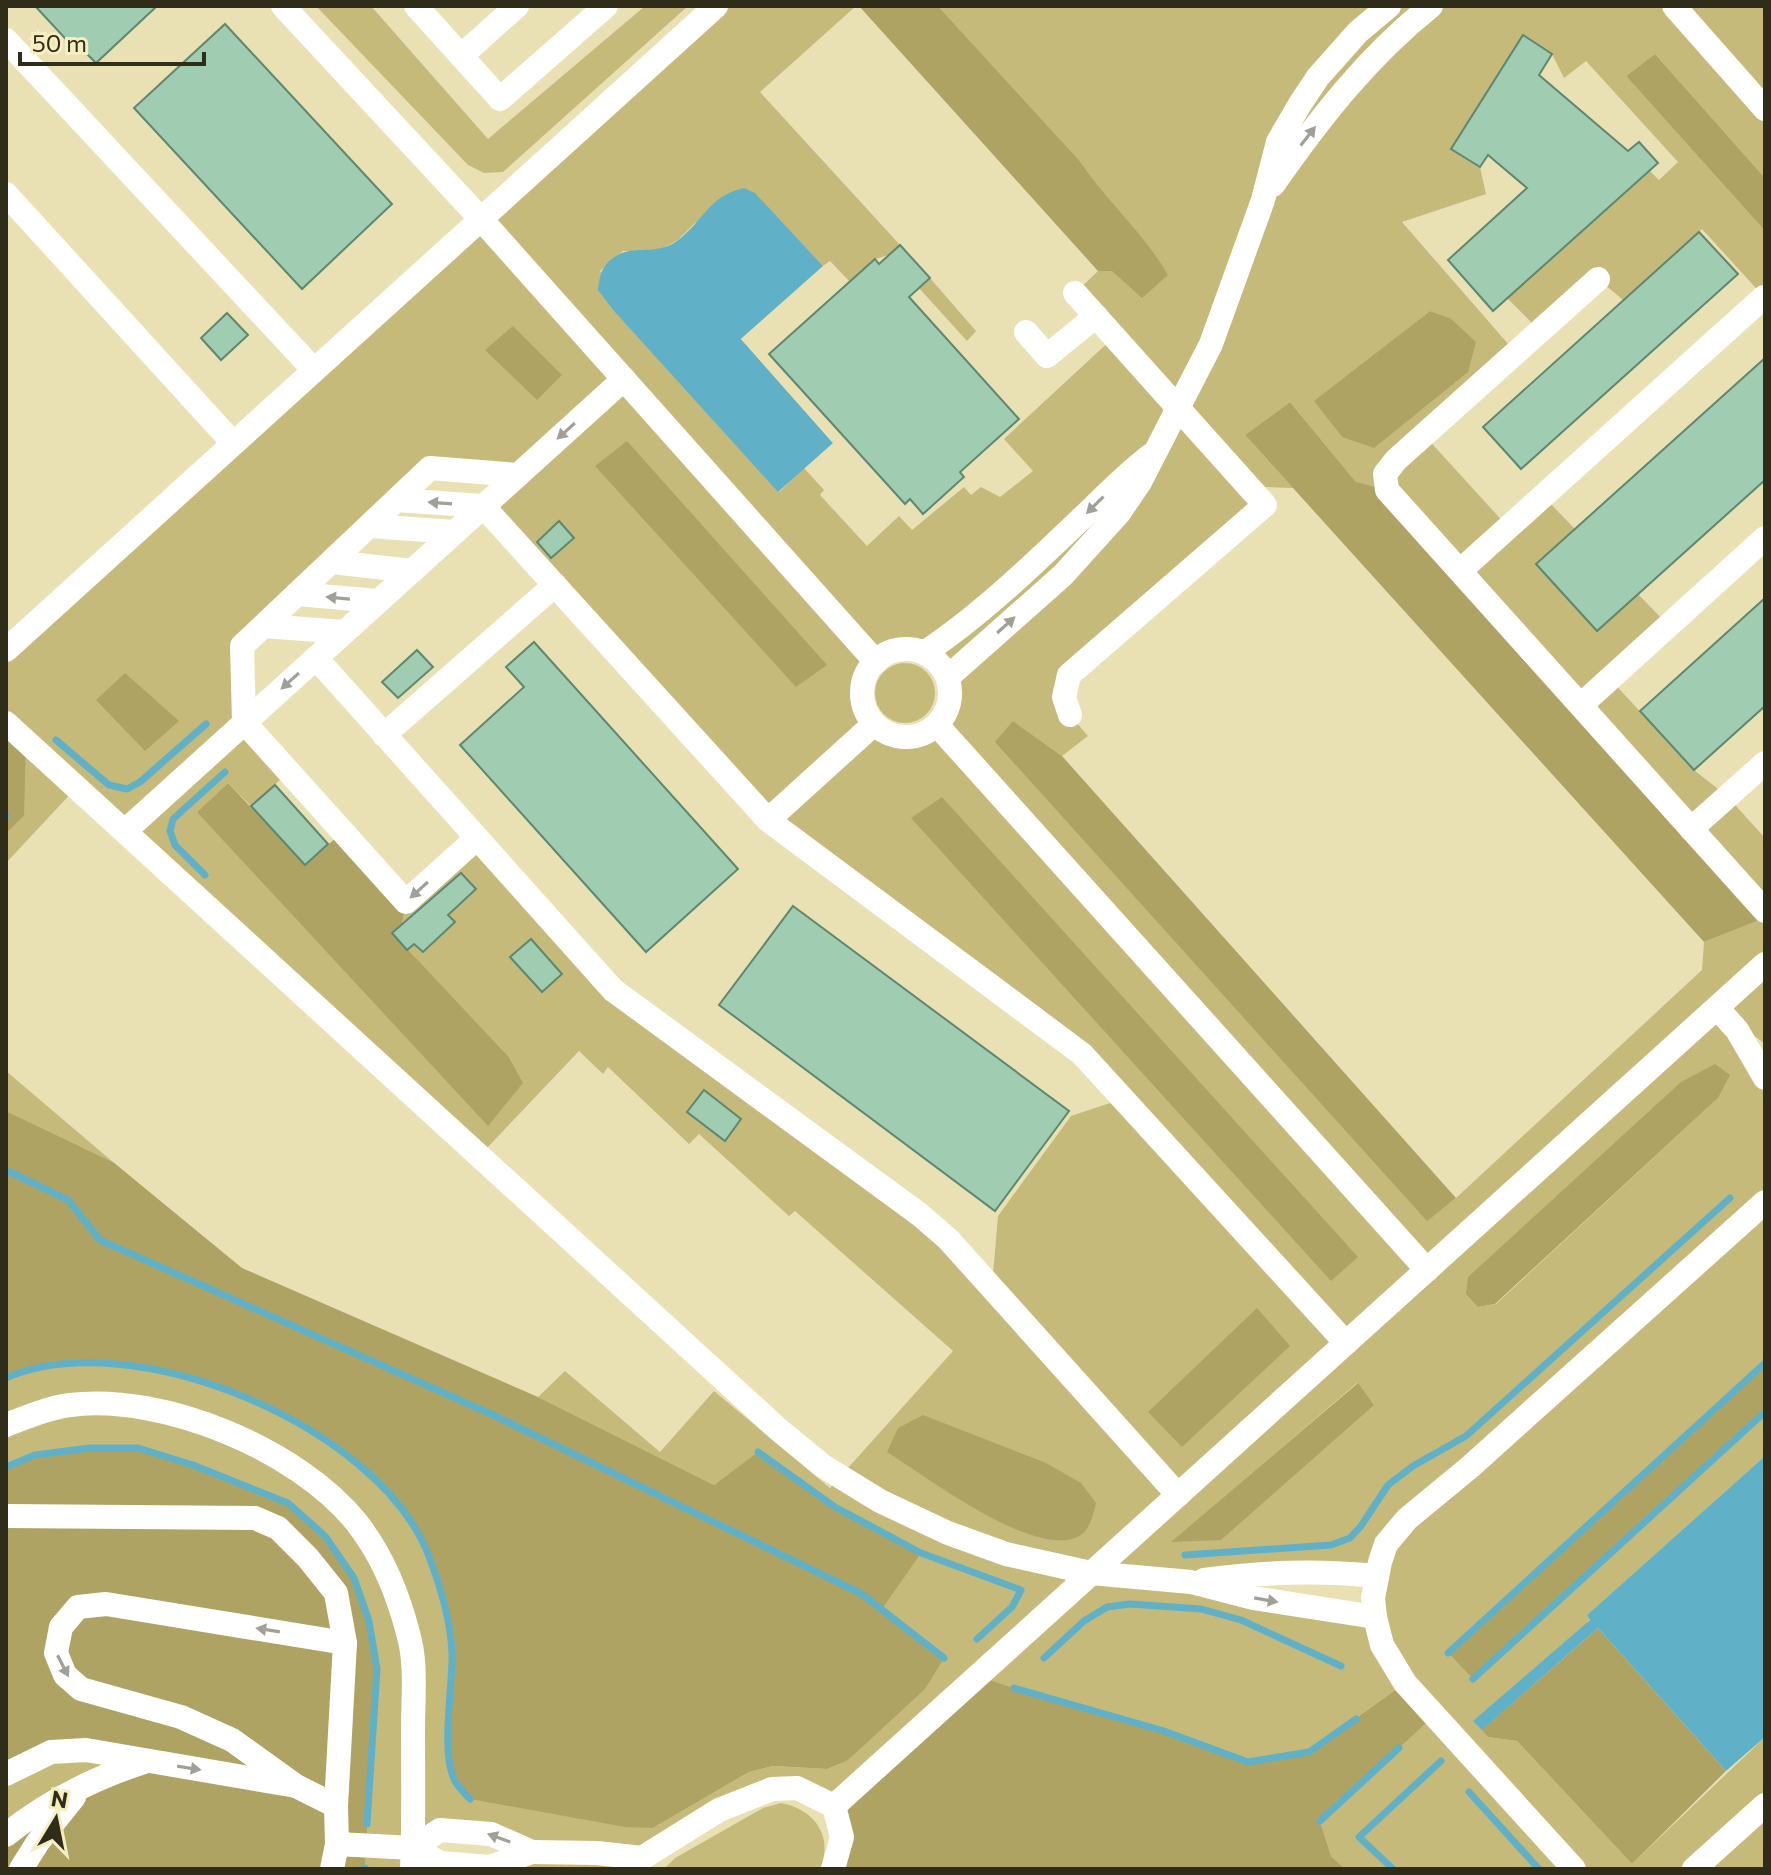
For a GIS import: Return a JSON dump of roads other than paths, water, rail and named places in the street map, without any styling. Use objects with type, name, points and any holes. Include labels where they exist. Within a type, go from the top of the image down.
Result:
[{"type":"lane","points":[[283,6],[480,218],[876,662]]},
{"type":"lane","points":[[461,56],[517,6]]},
{"type":"lane","points":[[421,8],[500,99],[606,6]]},
{"type":"lane","points":[[6,650],[716,6]]},
{"type":"lane","points":[[948,677],[1074,563],[1119,513],[1140,482],[1211,344],[1263,200],[1278,142],[1318,77],[1358,32],[1389,6]]},
{"type":"lane","points":[[1263,200],[1341,93],[1382,49],[1431,6]]},
{"type":"lane","points":[[1674,6],[1765,109]]},
{"type":"lane","points":[[6,42],[313,369]]},
{"type":"lane","points":[[6,194],[233,443]]},
{"type":"lane","points":[[1598,279],[1396,460],[1385,474],[1387,490],[1765,911]]},
{"type":"lane","points":[[1070,715],[1064,697],[1069,675],[1265,505],[1075,293]]},
{"type":"lane","points":[[1461,570],[1764,297]]},
{"type":"lane","points":[[1026,332],[1047,356],[1096,316]]},
{"type":"lane","points":[[125,831],[624,379]]},
{"type":"lane","points":[[924,653],[953,634],[1080,520],[1125,474],[1153,454]]},
{"type":"lane","points":[[477,838],[406,902],[244,722],[242,646],[430,468],[518,475]]},
{"type":"lane","points":[[397,500],[483,506],[768,820],[1082,1054],[1346,1343]]},
{"type":"lane","points":[[370,526],[454,532]]},
{"type":"lane","points":[[1581,705],[1765,538]]},
{"type":"lane","points":[[332,562],[412,571]]},
{"type":"lane","points":[[384,735],[555,585]]},
{"type":"lane","points":[[297,594],[378,601]]},
{"type":"lane","points":[[264,626],[344,632]]},
{"type":"lane","points":[[907,649],[924,653],[938,663],[948,677],[951,694],[947,711],[937,725],[922,735],[905,737],[889,734],[874,724],[865,709],[862,692],[866,676],[876,662],[890,652],[907,649]]},
{"type":"lane","points":[[316,658],[613,990],[919,1214],[948,1239],[1178,1495]]},
{"type":"lane","points":[[6,723],[778,1429],[823,1466],[880,1501],[948,1533],[1006,1554],[1091,1573],[1191,1582],[1253,1598],[1375,1617]]},
{"type":"lane","points":[[768,820],[874,724]]},
{"type":"lane","points":[[937,725],[1427,1270]]},
{"type":"lane","points":[[1691,829],[1765,763]]},
{"type":"lane","points":[[834,1806],[1765,964]]},
{"type":"lane","points":[[1717,1008],[1737,1030],[1765,1078]]},
{"type":"lane","points":[[1737,1030],[1765,1044]]},
{"type":"lane","points":[[1574,1869],[1405,1683],[1382,1645],[1373,1598],[1386,1544],[1407,1519],[1482,1456],[1765,1202]]},
{"type":"lane","points":[[6,1425],[69,1405],[152,1409],[197,1420],[290,1466],[327,1492],[357,1524],[383,1564],[409,1636],[413,1674],[412,1859]]},
{"type":"lane","points":[[6,1516],[255,1518],[278,1528],[308,1558],[336,1593],[345,1643],[336,1806],[337,1844],[332,1869]]},
{"type":"lane","points":[[1191,1582],[1268,1572],[1324,1571],[1377,1576]]},
{"type":"lane","points":[[336,1806],[296,1786],[232,1740],[194,1722],[81,1689],[65,1675],[56,1653],[61,1627],[78,1607],[106,1604],[345,1643]]},
{"type":"lane","points":[[6,1774],[51,1752],[86,1750],[296,1786]]},
{"type":"lane","points":[[6,1835],[34,1813],[80,1788],[147,1761]]},
{"type":"lane","points":[[21,1869],[80,1788]]},
{"type":"lane","points":[[337,1844],[412,1859],[490,1867],[532,1852],[597,1853],[641,1864],[719,1810],[772,1789],[797,1788],[834,1806],[842,1837],[833,1869]]},
{"type":"lane","points":[[1694,1869],[1765,1805]]},
{"type":"lane","points":[[412,1859],[440,1830],[491,1834],[532,1852]]},
{"type":"water","points":[[744,188],[755,193],[823,266],[741,339],[833,443],[778,492],[598,290],[602,272],[613,258],[628,251],[669,246],[714,203]]},
{"type":"water","points":[[1765,1456],[1765,1737],[1726,1771],[1598,1628],[1482,1730],[1473,1721],[1590,1620],[1587,1615]]},
{"type":"waterway","points":[[56,740],[109,785],[127,789],[140,782],[206,724]]},
{"type":"waterway","points":[[205,875],[175,845],[170,831],[173,819],[225,772]]},
{"type":"waterway","points":[[6,1170],[68,1200],[100,1240],[491,1414],[862,1594],[944,1658]]},
{"type":"waterway","points":[[1185,1555],[1331,1545],[1350,1538],[1388,1485],[1413,1466],[1466,1436],[1730,1198]]},
{"type":"waterway","points":[[1448,1653],[1765,1363]]},
{"type":"waterway","points":[[6,1378],[58,1365],[118,1364],[182,1376],[246,1397],[306,1428],[359,1465],[401,1507],[428,1554],[437,1578],[451,1641],[448,1754],[455,1781],[470,1799]]},
{"type":"waterway","points":[[1473,1679],[1765,1412]]},
{"type":"waterway","points":[[6,1467],[35,1455],[90,1448],[138,1448],[193,1465],[288,1503],[325,1536],[354,1578],[369,1621],[377,1669],[367,1824]]},
{"type":"waterway","points":[[758,1452],[835,1507],[921,1553],[1021,1590],[1012,1607],[977,1639]]},
{"type":"waterway","points":[[1044,1658],[1084,1621],[1107,1607],[1130,1604],[1201,1609],[1241,1620],[1341,1666]]},
{"type":"waterway","points":[[1014,1688],[1164,1731],[1248,1762],[1309,1752],[1356,1719]]},
{"type":"waterway","points":[[1320,1821],[1399,1748]]},
{"type":"waterway","points":[[1393,1869],[1359,1837],[1441,1761]]},
{"type":"waterway","points":[[1469,1792],[1539,1869]]}]
